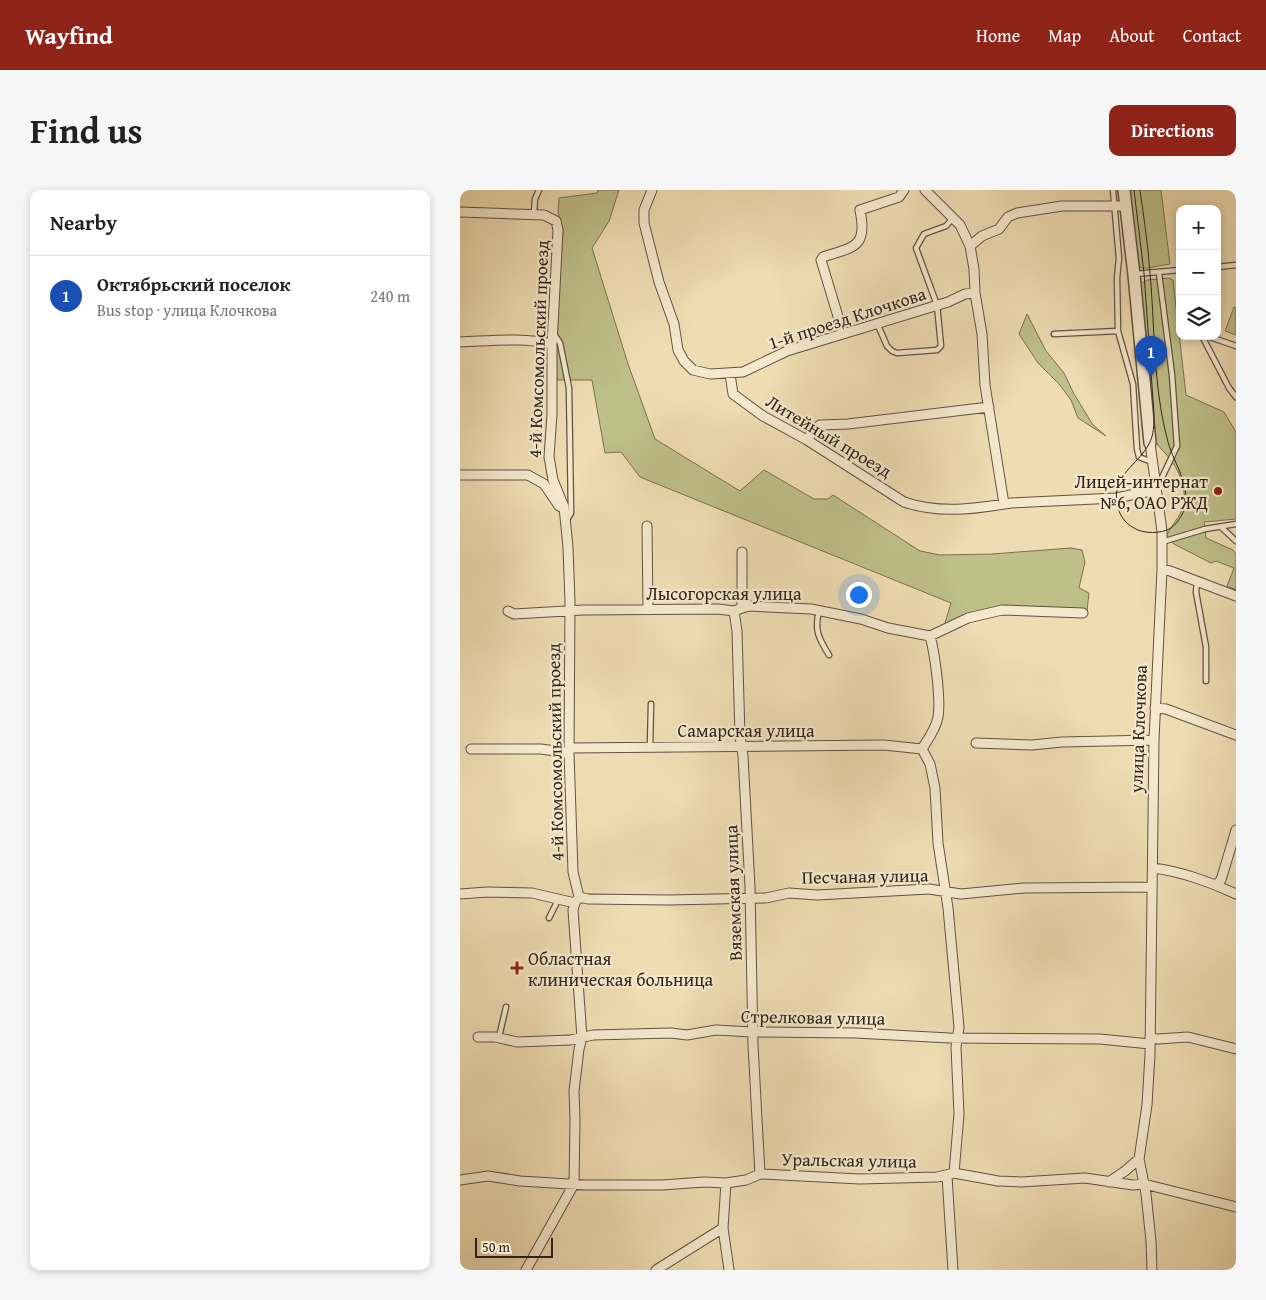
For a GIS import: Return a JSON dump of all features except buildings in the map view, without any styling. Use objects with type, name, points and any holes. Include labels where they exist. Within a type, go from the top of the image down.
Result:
[{"type":"street","points":[[652,190],[644,210],[644,223],[659,282],[674,324],[678,350],[684,361],[693,370],[710,374],[730,374]]},
{"type":"street","points":[[843,333],[821,260],[823,257],[853,247],[858,243],[863,235],[860,210],[899,197],[904,190]]},
{"type":"street","points":[[925,190],[960,225],[970,246],[982,334],[988,407],[1004,504]]},
{"type":"street","name":"улица Клочкова","points":[[1124,190],[1121,206],[1134,275],[1152,462],[1162,531],[1154,740],[1150,1041],[1147,1105],[1139,1159],[1151,1241],[1152,1270]]},
{"type":"street","points":[[970,246],[982,236],[999,229],[1008,217],[1017,213],[1062,206],[1121,206]]},
{"type":"street","points":[[460,212],[534,213]]},
{"type":"street","name":"4-й Комсомольский проезд","points":[[526,1270],[574,1184],[574,1091],[582,1038],[573,910],[577,900],[573,872],[569,750],[569,611],[566,521],[564,507],[553,480],[549,457],[558,230],[556,221],[544,214],[534,213]]},
{"type":"street","name":"1-й проезд Клочкова","points":[[730,374],[743,372],[786,351],[937,305],[965,294],[975,293]]},
{"type":"street","points":[[460,342],[518,341],[552,344]]},
{"type":"street","name":"Литейный проезд","points":[[730,374],[733,394],[763,416],[807,440],[904,502],[921,508],[946,510],[1004,504],[1116,498],[1156,490]]},
{"type":"street","points":[[807,440],[820,425],[848,424],[988,407]]},
{"type":"street","points":[[460,475],[528,474],[544,484],[559,506],[564,507]]},
{"type":"street","points":[[647,526],[648,610]]},
{"type":"street","name":"Вяземская улица","points":[[742,552],[738,609],[740,736],[750,898],[752,1032],[760,1174]]},
{"type":"street","points":[[1162,569],[1236,596]]},
{"type":"street","name":"Лысогорская улица","points":[[508,611],[514,614],[569,611],[738,609],[757,606],[819,611],[930,636]]},
{"type":"street","points":[[953,1270],[950,1174],[959,1114],[956,1038],[959,1027],[946,892],[938,843],[935,788],[930,764],[922,749],[938,719],[939,708],[934,648],[930,636],[968,618],[1002,610],[1082,613]]},
{"type":"street","points":[[1155,708],[1166,709],[1236,735]]},
{"type":"street","points":[[976,743],[1032,745],[1062,742],[1154,740]]},
{"type":"street","name":"Самарская улица","points":[[471,749],[569,750],[650,747],[884,745],[922,749]]},
{"type":"street","points":[[1216,885],[1220,880],[1236,830]]},
{"type":"street","points":[[1152,868],[1164,869],[1216,885],[1236,894]]},
{"type":"street","name":"Песчаная улица","points":[[460,894],[487,892],[532,893],[558,900],[669,900],[766,898],[789,893],[817,895],[929,889],[961,894],[1024,888],[1151,886]]},
{"type":"street","name":"Стрелковая улица","points":[[478,1037],[499,1037],[517,1042],[594,1036],[661,1033],[687,1034],[716,1030],[855,1033],[956,1038],[1150,1041],[1188,1037],[1236,1049]]},
{"type":"street","points":[[1109,1182],[1139,1159]]},
{"type":"street","name":"Уральская улица","points":[[460,1180],[488,1176],[520,1181],[574,1184],[662,1185],[704,1182],[726,1183],[746,1180],[760,1174],[860,1179],[950,1174],[998,1181],[1021,1182],[1084,1178],[1133,1185],[1144,1184],[1236,1206]]},
{"type":"street","points":[[726,1183],[723,1228],[729,1270]]},
{"type":"street","points":[[656,1270],[723,1228]]},
{"type":"lane","points":[[534,213],[535,199],[539,190]]},
{"type":"lane","points":[[1113,190],[1121,206],[1117,278],[1118,332],[1133,384],[1139,457],[1152,462]]},
{"type":"lane","points":[[877,323],[887,346],[897,353],[937,350],[941,346],[937,305],[916,248],[924,234],[946,226],[953,218]]},
{"type":"lane","points":[[1221,267],[1236,265]]},
{"type":"lane","points":[[1134,275],[1176,270]]},
{"type":"lane","points":[[1156,490],[1177,446],[1172,375],[1159,272]]},
{"type":"lane","points":[[1054,334],[1118,332]]},
{"type":"lane","points":[[554,333],[560,343],[568,388],[571,513],[566,521]]},
{"type":"lane","points":[[1204,340],[1229,388],[1236,397]]},
{"type":"lane","points":[[1219,340],[1236,346]]},
{"type":"lane","points":[[1162,542],[1205,529],[1236,524]]},
{"type":"lane","points":[[1221,527],[1236,542]]},
{"type":"lane","points":[[1197,581],[1196,592],[1206,647],[1206,682]]},
{"type":"lane","points":[[819,611],[817,619],[818,636],[829,655]]},
{"type":"lane","points":[[650,747],[651,704]]},
{"type":"lane","points":[[549,918],[558,900]]},
{"type":"lane","points":[[499,1037],[506,1007]]},
{"type":"green space","points":[[598,190],[619,190],[609,221],[592,248],[628,364],[655,439],[740,491],[764,470],[814,499],[828,499],[833,495],[920,551],[940,555],[992,554],[1071,548],[1082,550],[1085,562],[1079,588],[1089,593],[1087,611],[1002,608],[944,626],[951,603],[640,477],[621,452],[605,453],[592,380],[557,380],[555,354],[563,229],[558,213],[559,198],[597,193]]},
{"type":"green space","points":[[1129,190],[1161,190],[1170,264],[1141,268],[1138,264]]},
{"type":"green space","points":[[1169,278],[1173,280],[1176,307],[1176,340],[1180,340],[1186,395],[1224,412],[1236,432],[1236,519],[1204,522],[1206,538],[1233,550],[1236,554],[1236,590],[1227,586],[1234,568],[1216,561],[1211,563],[1174,544],[1166,537],[1182,510],[1184,489],[1175,467],[1155,441],[1140,284],[1147,280]]},
{"type":"green space","points":[[1234,307],[1236,308],[1236,335],[1225,331]]},
{"type":"green space","points":[[1027,314],[1046,351],[1064,373],[1093,425],[1106,436],[1078,418],[1071,400],[1059,384],[1038,363],[1019,334]]},
{"type":"tram line","points":[[1134,190],[1144,273],[1154,426],[1149,444],[1122,478],[1116,494],[1118,508],[1125,521],[1138,530],[1152,532],[1167,530],[1176,524],[1184,509],[1186,498],[1183,480],[1169,447],[1162,418],[1155,356],[1152,294],[1140,190]]},
{"type":"place","name":"Октябрьский поселок","points":[[1151,377]]},
{"type":"place","name":"Лицей-интернат №6, ОАО РЖД","points":[[1218,491]]},
{"type":"place","name":"Областная клиническая больница","points":[[517,968]]}]
